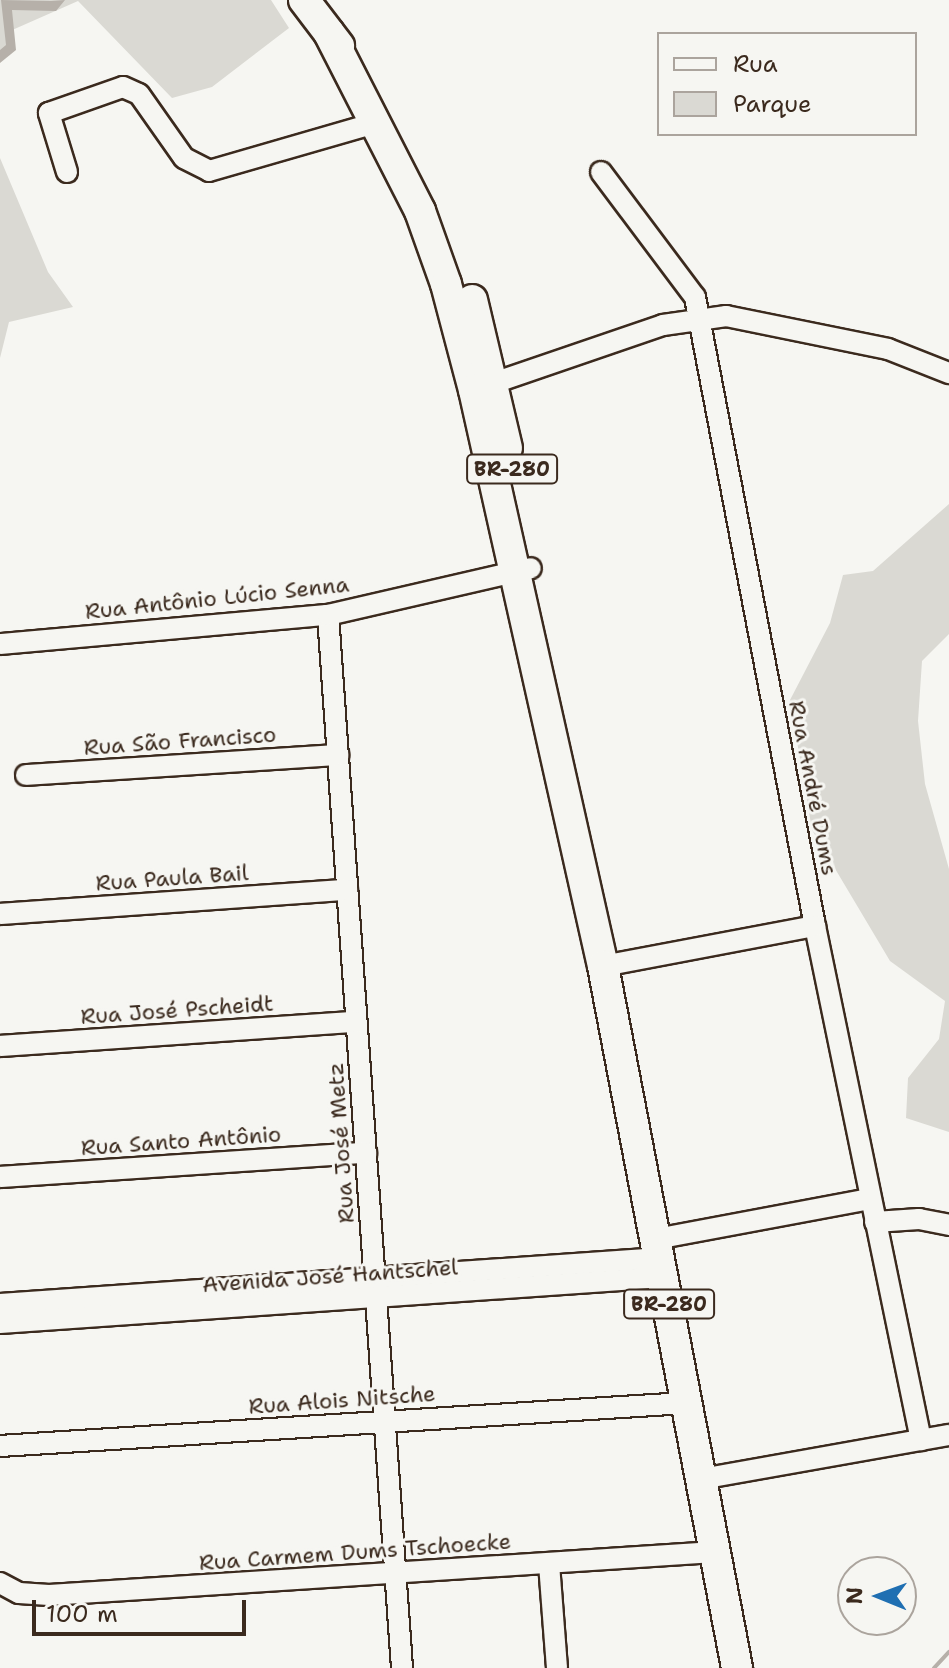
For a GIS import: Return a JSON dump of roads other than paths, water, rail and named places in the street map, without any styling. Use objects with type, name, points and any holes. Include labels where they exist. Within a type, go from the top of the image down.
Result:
[{"type":"highway","name":"BR-280","points":[[304,0],[394,123],[422,173],[464,277],[660,1258],[737,1668]]},
{"type":"highway","name":"BR-280","points":[[329,33],[379,122],[430,237],[485,386]]},
{"type":"street","points":[[67,172],[49,113],[123,87],[139,94],[184,158],[209,171],[379,122]]},
{"type":"street","name":"Rua André Dums","points":[[601,172],[681,273],[695,297],[815,926],[921,1440]]},
{"type":"street","points":[[485,386],[699,318],[742,318],[874,346],[949,373]]},
{"type":"street","name":"Rua Antônio Lúcio Senna","points":[[0,644],[328,615],[522,569]]},
{"type":"street","name":"Rua José Metz","points":[[328,615],[402,1668]]},
{"type":"street","name":"Rua São Francisco","points":[[26,775],[338,755]]},
{"type":"street","name":"Rua Paula Bail","points":[[0,914],[347,890]]},
{"type":"street","points":[[600,953],[815,926]]},
{"type":"street","name":"Rua José Pscheidt","points":[[0,1046],[356,1022]]},
{"type":"street","name":"Rua Santo Antônio","points":[[0,1177],[366,1153]]},
{"type":"street","name":"Avenida José Hantschel","points":[[0,1323],[660,1258],[870,1199]]},
{"type":"street","points":[[875,1222],[919,1219],[949,1225]]},
{"type":"street","name":"Avenida José Hantschel","points":[[0,1304],[375,1287]]},
{"type":"street","name":"Rua Alois Nitsche","points":[[0,1446],[686,1403]]},
{"type":"street","points":[[701,1479],[949,1435]]},
{"type":"street","name":"Rua Carmem Dums Tschoecke","points":[[0,1583],[19,1593],[49,1595],[715,1552]]},
{"type":"street","points":[[549,1564],[557,1668]]},
{"type":"waterway","points":[[934,1668],[949,1652]]}]
